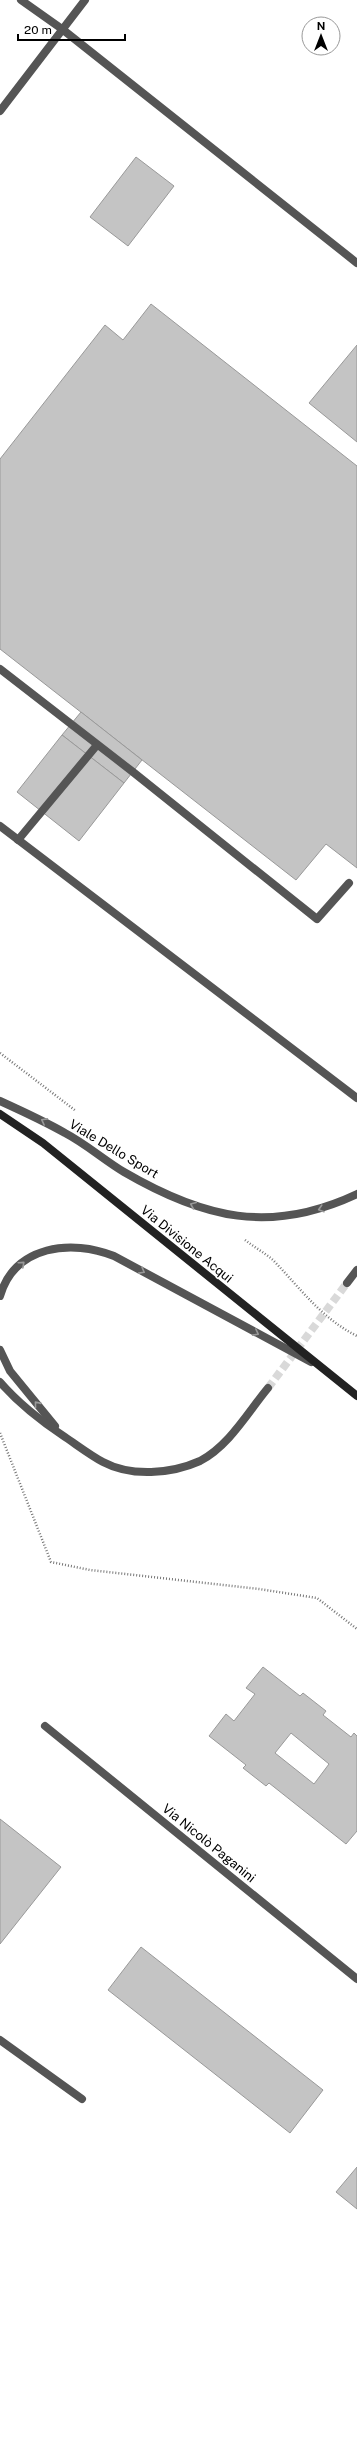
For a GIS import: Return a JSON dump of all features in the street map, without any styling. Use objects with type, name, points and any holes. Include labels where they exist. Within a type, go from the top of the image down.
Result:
[{"type":"main road","name":"Via Divisione Acqui","points":[[0,1114],[43,1143],[357,1396]]},
{"type":"street","points":[[21,0],[62,29],[357,263]]},
{"type":"street","points":[[0,111],[85,0]]},
{"type":"street","points":[[0,669],[317,920],[349,883]]},
{"type":"street","points":[[18,840],[97,745]]},
{"type":"street","points":[[0,826],[357,1098]]},
{"type":"street","name":"Viale Dello Sport","points":[[0,1100],[67,1134],[123,1171],[159,1190],[200,1208],[221,1214],[273,1216],[309,1213],[357,1194]]},
{"type":"street","points":[[0,1296],[11,1274],[24,1261],[45,1250],[84,1246],[114,1256],[318,1366]]},
{"type":"street","points":[[347,1283],[357,1270]]},
{"type":"street","points":[[0,1350],[10,1371],[62,1434]]},
{"type":"street","points":[[0,1382],[26,1409],[103,1462],[128,1470],[148,1472],[167,1471],[200,1460],[227,1440],[268,1388]]},
{"type":"street","name":"Via Nicolò Paganini","points":[[45,1726],[357,1980]]},
{"type":"street","points":[[0,2040],[82,2099]]},
{"type":"path","points":[[0,1433],[51,1562],[90,1570],[259,1589],[317,1598],[357,1629]]},
{"type":"building","points":[[136,157],[174,186],[128,246],[90,217]]},
{"type":"building","points":[[151,304],[357,466],[357,868],[326,844],[296,880],[0,649],[0,459],[105,325],[123,340]]},
{"type":"building","points":[[357,345],[357,442],[309,403]]},
{"type":"building","points":[[81,712],[142,760],[124,783],[62,735]]},
{"type":"building","points":[[62,735],[124,783],[79,841],[17,792]]},
{"type":"building","points":[[263,1667],[300,1696],[303,1693],[326,1711],[323,1715],[351,1737],[354,1733],[357,1736],[357,1831],[346,1844],[269,1783],[266,1786],[243,1768],[246,1765],[209,1736],[226,1714],[234,1721],[255,1694],[246,1688]],"holes":[[[291,1733],[329,1764],[314,1784],[275,1753]]]},
{"type":"building","points":[[0,1819],[61,1867],[0,1944]]},
{"type":"building","points":[[141,1947],[323,2090],[290,2133],[108,1990]]},
{"type":"building","points":[[357,2167],[357,2209],[336,2192]]},
{"type":"tunnel","points":[[268,1388],[347,1283]]}]
